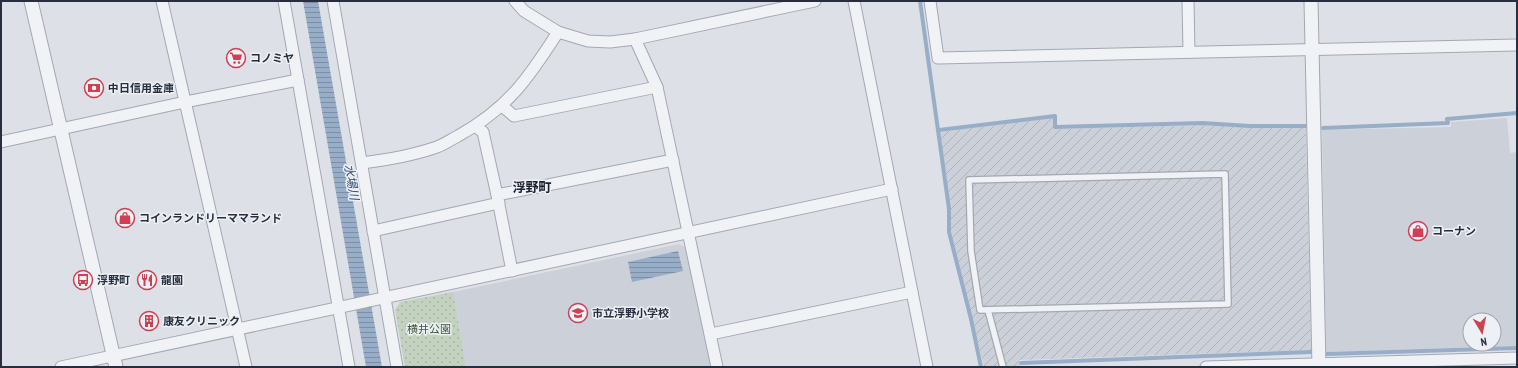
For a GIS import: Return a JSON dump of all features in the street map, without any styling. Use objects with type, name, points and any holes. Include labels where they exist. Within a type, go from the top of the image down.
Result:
[{"type":"street","points":[[31,1],[114,361]]},
{"type":"street","points":[[162,1],[246,367]]},
{"type":"street","points":[[284,1],[342,308],[349,367]]},
{"type":"street","points":[[334,1],[373,230],[382,299],[397,367]]},
{"type":"street","points":[[515,1],[524,11],[558,32],[588,42],[610,42],[635,39],[815,1]]},
{"type":"street","points":[[854,1],[927,367]]},
{"type":"street","points":[[930,1],[938,58],[1517,46]]},
{"type":"street","points":[[1188,1],[1189,52]]},
{"type":"street","points":[[1311,1],[1319,365]]},
{"type":"street","points":[[362,163],[402,157],[435,148],[475,126],[502,106],[518,90],[532,72],[558,32]]},
{"type":"street","points":[[635,39],[657,87],[717,367]]},
{"type":"street","points":[[1,142],[185,102],[298,80]]},
{"type":"street","points":[[502,106],[514,116],[657,87]]},
{"type":"street","points":[[475,126],[482,132],[498,199],[512,271]]},
{"type":"street","points":[[373,230],[498,199],[673,160]]},
{"type":"street","points":[[61,367],[114,361],[237,330],[892,189]]},
{"type":"street","points":[[711,334],[912,292]]},
{"type":"street","points":[[1206,367],[1319,365],[1517,358]]},
{"type":"lane","points":[[1225,174],[1228,304],[988,310],[980,310],[971,251],[969,180],[1225,174]]},
{"type":"lane","points":[[988,310],[1003,367]]},
{"type":"shaded area","points":[[1053,118],[1054,129],[1201,125],[1306,128],[1311,350],[1019,360],[1021,367],[984,367],[951,232],[950,210],[940,132]]},
{"type":"shaded area","points":[[1507,118],[1510,153],[1517,152],[1517,346],[1502,346],[1502,312],[1462,312],[1462,348],[1326,352],[1322,130],[1451,127],[1451,122]]},
{"type":"shaded area","name":"市立浮野小学校","points":[[679,244],[687,248],[712,367],[466,367],[453,292]]},
{"type":"green space","name":"横井公園","points":[[453,292],[466,367],[405,367],[395,310],[400,302]]},
{"type":"water","points":[[303,1],[318,1],[382,367],[366,367]]},
{"type":"water","points":[[678,251],[683,271],[632,282],[628,262]]},
{"type":"waterway","points":[[920,1],[949,209],[949,232],[971,319],[981,367]]},
{"type":"waterway","points":[[1323,128],[1448,123],[1447,119],[1517,113]]},
{"type":"waterway","points":[[939,130],[1055,116],[1055,127],[1202,123],[1250,126],[1306,126]]},
{"type":"waterway","points":[[1327,354],[1517,348]]},
{"type":"waterway","points":[[1021,363],[1311,352]]},
{"type":"place","name":"コノミヤ","points":[[236,58]]},
{"type":"place","name":"中日信用金庫","points":[[94,88]]},
{"type":"place","name":"コインランドリーママランド","points":[[125,218]]},
{"type":"place","name":"コーナン","points":[[1418,231]]},
{"type":"place","name":"浮野町","points":[[83,280]]},
{"type":"place","name":"龍園","points":[[147,280]]},
{"type":"place","name":"市立浮野小学校","points":[[578,313]]},
{"type":"place","name":"康友クリニック","points":[[149,321]]},
{"type":"district","name":"浮野町","points":[[532,187]]},
{"type":"water label","name":"水場川","points":[[352,182]]}]
